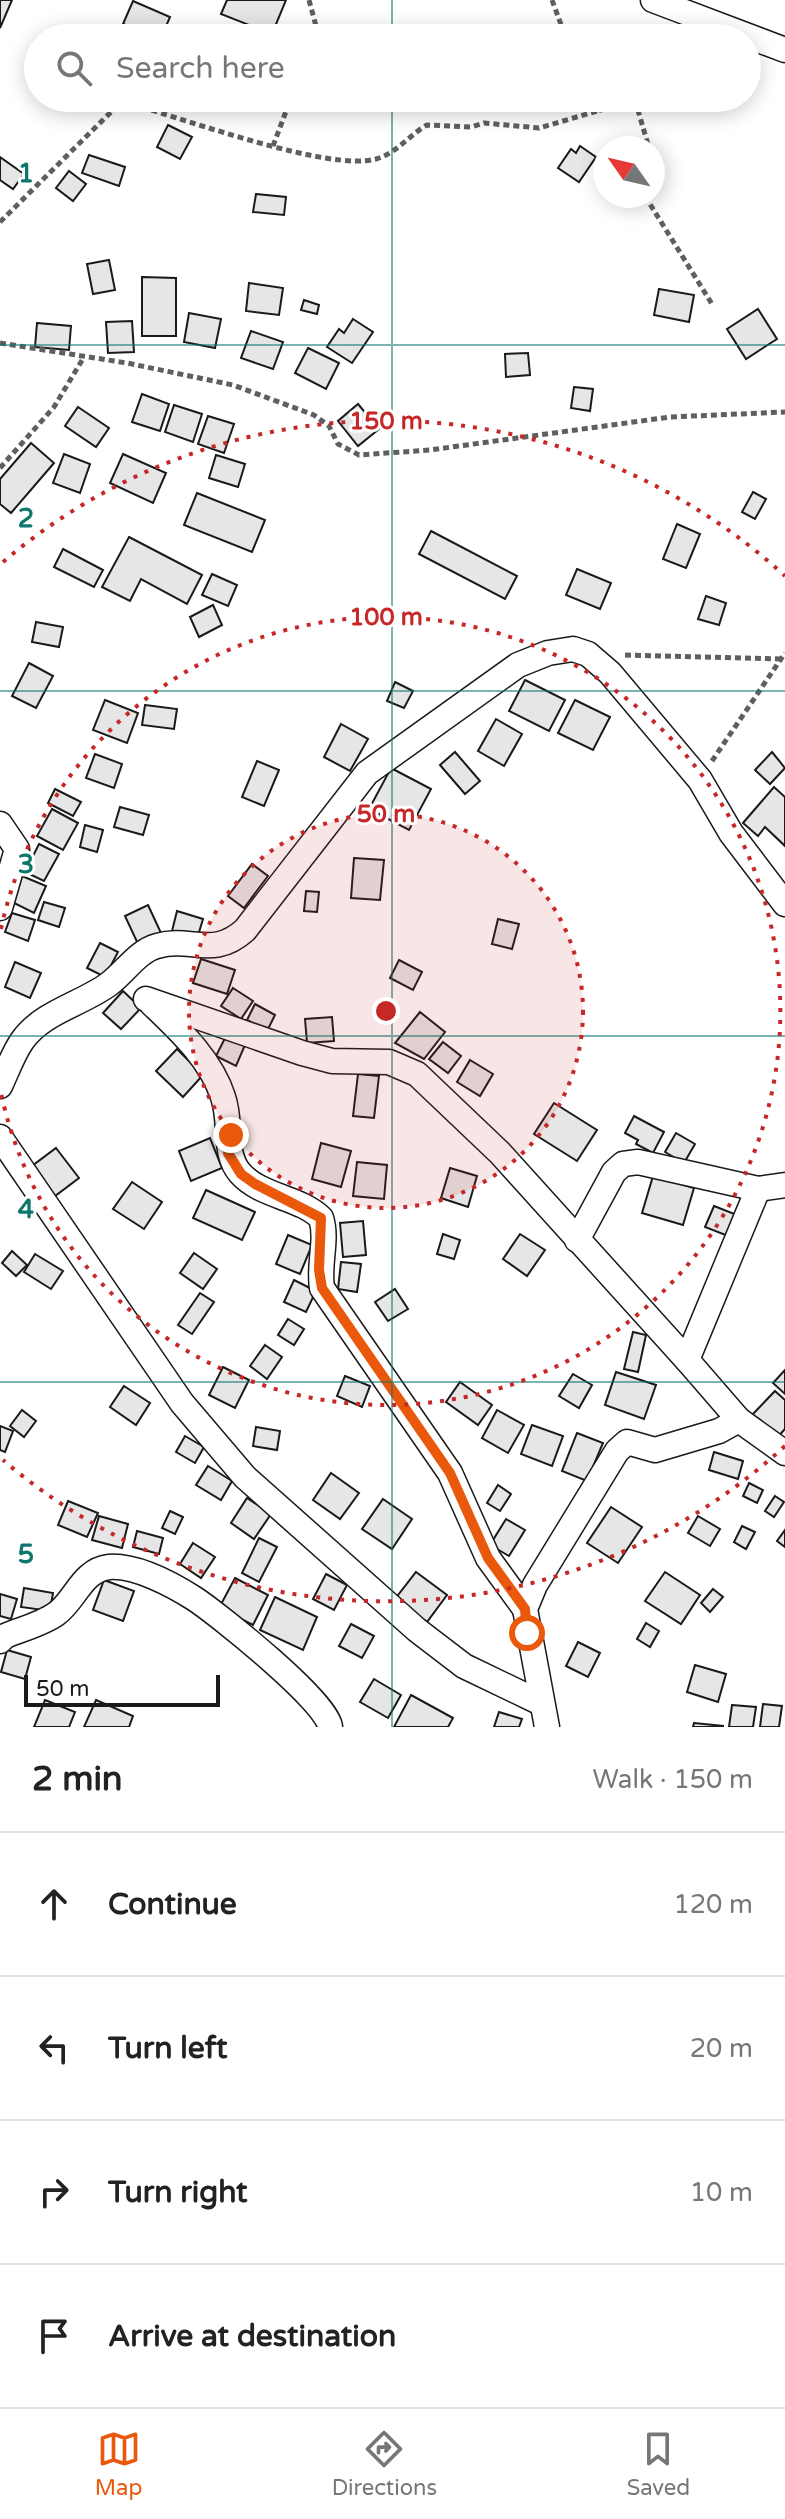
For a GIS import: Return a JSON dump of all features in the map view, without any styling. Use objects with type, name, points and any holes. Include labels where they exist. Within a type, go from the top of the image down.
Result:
[{"type":"street","points":[[653,0],[716,24]]},
{"type":"street","points":[[761,41],[785,50]]},
{"type":"street","points":[[0,1086],[22,1041],[37,1026],[121,975],[137,957],[157,946],[209,947],[231,942],[367,773],[518,665],[548,653],[573,649],[588,654],[610,673],[700,780],[731,833],[785,904]]},
{"type":"street","points":[[0,824],[17,849],[0,908]]},
{"type":"street","points":[[121,975],[183,1033],[222,1092],[230,1117],[228,1153],[241,1174],[321,1218],[319,1270],[322,1288],[444,1462],[488,1558],[525,1609],[547,1727]]},
{"type":"street","points":[[146,999],[302,1053],[332,1061],[389,1062],[417,1074],[500,1153],[739,1420],[785,1453]]},
{"type":"street","points":[[0,1137],[182,1403],[245,1477],[429,1639],[464,1666],[541,1703]]},
{"type":"street","points":[[577,1240],[614,1172],[623,1164],[638,1162],[758,1189],[785,1185]]},
{"type":"street","points":[[687,1360],[758,1189]]},
{"type":"street","points":[[525,1609],[535,1585],[627,1442],[655,1450],[719,1431],[739,1420]]},
{"type":"street","points":[[0,1641],[5,1636],[54,1616],[89,1577],[107,1567],[131,1570],[192,1597],[214,1613],[315,1699],[330,1719],[330,1727]]},
{"type":"path","points":[[309,0],[315,24]]},
{"type":"path","points":[[552,0],[561,24]]},
{"type":"path","points":[[0,222],[111,112]]},
{"type":"path","points":[[157,112],[273,146],[364,161],[399,147],[427,125],[471,127],[484,123],[539,128],[602,112]]},
{"type":"path","points":[[273,146],[286,112]]},
{"type":"path","points":[[641,112],[646,136]]},
{"type":"path","points":[[652,208],[712,304]]},
{"type":"path","points":[[0,343],[233,385],[314,415],[329,426],[338,444],[359,455],[430,450],[670,417],[785,412]]},
{"type":"path","points":[[0,468],[54,407],[84,357]]},
{"type":"path","points":[[700,780],[785,653]]},
{"type":"path","points":[[588,654],[780,659]]},
{"type":"building","points":[[0,0],[12,0],[0,28]]},
{"type":"building","points":[[227,0],[286,0],[276,24],[246,24],[221,14]]},
{"type":"building","points":[[133,1],[170,17],[167,24],[123,24]]},
{"type":"building","points":[[168,125],[192,137],[180,159],[157,147]]},
{"type":"building","points":[[580,146],[593,155],[593,161],[579,182],[558,168],[571,149],[576,153]]},
{"type":"building","points":[[89,155],[125,167],[119,186],[82,173]]},
{"type":"building","points":[[0,157],[24,174],[13,189],[0,180]]},
{"type":"building","points":[[69,171],[86,184],[73,201],[56,188]]},
{"type":"building","points":[[256,194],[286,197],[284,215],[253,212]]},
{"type":"building","points":[[109,260],[115,290],[93,294],[87,264]]},
{"type":"building","points":[[142,277],[176,278],[176,336],[142,336]]},
{"type":"building","points":[[249,283],[283,288],[279,315],[246,311]]},
{"type":"building","points":[[659,289],[694,295],[689,322],[654,315]]},
{"type":"building","points":[[304,300],[319,305],[317,314],[301,310]]},
{"type":"building","points":[[758,309],[777,339],[746,359],[727,329]]},
{"type":"building","points":[[189,313],[221,319],[215,348],[184,342]]},
{"type":"building","points":[[353,319],[373,332],[352,363],[327,347],[339,329],[344,333]]},
{"type":"building","points":[[132,321],[134,352],[108,353],[106,322]]},
{"type":"building","points":[[37,323],[71,326],[69,350],[35,347]]},
{"type":"building","points":[[251,331],[283,342],[273,369],[241,358]]},
{"type":"building","points":[[308,348],[339,363],[326,389],[295,373]]},
{"type":"building","points":[[528,353],[530,375],[506,377],[505,354]]},
{"type":"building","points":[[574,387],[593,389],[590,411],[571,408]]},
{"type":"building","points":[[142,394],[169,404],[160,431],[132,422]]},
{"type":"building","points":[[358,404],[379,429],[358,446],[338,421]]},
{"type":"building","points":[[174,405],[202,414],[193,442],[165,432]]},
{"type":"building","points":[[78,407],[109,428],[96,447],[65,426]]},
{"type":"building","points":[[208,416],[234,424],[224,453],[198,444]]},
{"type":"building","points":[[31,443],[54,463],[11,513],[0,504],[0,479]]},
{"type":"building","points":[[64,454],[90,464],[80,493],[53,483]]},
{"type":"building","points":[[123,454],[166,473],[153,503],[110,483]]},
{"type":"building","points":[[216,455],[245,464],[238,487],[209,478]]},
{"type":"building","points":[[753,492],[766,499],[755,519],[742,512]]},
{"type":"building","points":[[197,493],[265,520],[252,552],[184,525]]},
{"type":"building","points":[[677,524],[700,534],[686,568],[663,559]]},
{"type":"building","points":[[431,531],[517,576],[505,599],[419,554]]},
{"type":"building","points":[[129,537],[202,575],[187,604],[141,579],[130,601],[102,587]]},
{"type":"building","points":[[63,549],[103,570],[94,587],[54,567]]},
{"type":"building","points":[[577,569],[611,583],[600,609],[566,595]]},
{"type":"building","points":[[212,574],[237,585],[228,606],[202,595]]},
{"type":"building","points":[[706,596],[726,603],[719,625],[698,619]]},
{"type":"building","points":[[213,605],[222,625],[199,637],[190,617]]},
{"type":"building","points":[[36,622],[63,627],[59,647],[32,642]]},
{"type":"building","points":[[29,663],[53,676],[36,708],[12,696]]},
{"type":"building","points":[[525,680],[565,700],[549,731],[509,711]]},
{"type":"building","points":[[395,682],[413,691],[404,708],[387,701]]},
{"type":"building","points":[[105,700],[138,713],[127,743],[93,730]]},
{"type":"building","points":[[575,700],[610,717],[593,750],[558,733]]},
{"type":"building","points":[[145,705],[177,709],[174,729],[142,725]]},
{"type":"building","points":[[496,719],[522,734],[504,766],[478,751]]},
{"type":"building","points":[[341,724],[368,739],[350,771],[324,757]]},
{"type":"building","points":[[455,752],[480,781],[465,794],[440,765]]},
{"type":"building","points":[[772,752],[785,768],[770,784],[755,770]]},
{"type":"building","points":[[95,754],[122,764],[114,788],[86,778]]},
{"type":"building","points":[[257,761],[279,770],[264,806],[242,797]]},
{"type":"building","points":[[391,768],[431,789],[409,830],[369,809]]},
{"type":"building","points":[[774,787],[785,797],[785,846],[765,827],[758,836],[743,823]]},
{"type":"building","points":[[55,789],[81,802],[73,816],[48,803]]},
{"type":"building","points":[[120,807],[149,815],[143,835],[114,827]]},
{"type":"building","points":[[52,809],[78,823],[63,850],[37,836]]},
{"type":"building","points":[[85,825],[103,830],[97,852],[80,847]]},
{"type":"building","points":[[39,844],[59,854],[44,881],[25,872]]},
{"type":"building","points":[[354,858],[384,860],[380,900],[351,898]]},
{"type":"building","points":[[252,864],[268,876],[244,908],[228,896]]},
{"type":"building","points":[[22,876],[46,886],[34,913],[14,903]]},
{"type":"building","points":[[306,891],[319,892],[317,912],[304,911]]},
{"type":"building","points":[[44,902],[65,908],[59,927],[38,920]]},
{"type":"building","points":[[148,905],[161,933],[138,944],[125,916]]},
{"type":"building","points":[[177,911],[203,919],[197,939],[172,931]]},
{"type":"building","points":[[12,913],[35,920],[28,941],[5,932]]},
{"type":"building","points":[[498,919],[519,924],[512,949],[492,944]]},
{"type":"building","points":[[100,943],[118,952],[105,977],[87,968]]},
{"type":"building","points":[[201,959],[235,970],[227,994],[193,983]]},
{"type":"building","points":[[399,960],[422,972],[413,990],[390,978]]},
{"type":"building","points":[[15,962],[41,973],[30,998],[5,987]]},
{"type":"building","points":[[233,988],[253,1001],[241,1019],[221,1006]]},
{"type":"building","points":[[123,991],[141,1008],[121,1029],[103,1013]]},
{"type":"building","points":[[255,1004],[275,1015],[267,1031],[247,1020]]},
{"type":"building","points":[[420,1012],[445,1032],[424,1059],[395,1043]]},
{"type":"building","points":[[332,1017],[334,1041],[307,1043],[305,1019]]},
{"type":"building","points":[[226,1036],[245,1045],[236,1066],[216,1056]]},
{"type":"building","points":[[443,1042],[461,1056],[448,1073],[429,1059]]},
{"type":"building","points":[[177,1049],[203,1075],[183,1097],[156,1071]]},
{"type":"building","points":[[470,1060],[493,1074],[480,1096],[457,1082]]},
{"type":"building","points":[[358,1074],[379,1076],[374,1118],[353,1116]]},
{"type":"building","points":[[554,1103],[597,1130],[577,1161],[534,1134]]},
{"type":"building","points":[[634,1116],[664,1132],[653,1153],[636,1144],[638,1140],[625,1133]]},
{"type":"building","points":[[676,1133],[695,1144],[684,1163],[665,1152]]},
{"type":"building","points":[[210,1138],[222,1168],[191,1181],[179,1151]]},
{"type":"building","points":[[321,1143],[351,1151],[341,1187],[312,1179]]},
{"type":"building","points":[[56,1148],[79,1178],[55,1196],[32,1166]]},
{"type":"building","points":[[357,1162],[387,1165],[384,1199],[353,1196]]},
{"type":"building","points":[[450,1168],[477,1176],[468,1207],[441,1198]]},
{"type":"building","points":[[653,1176],[694,1188],[683,1225],[642,1213]]},
{"type":"building","points":[[132,1182],[162,1202],[144,1229],[113,1209]]},
{"type":"building","points":[[206,1190],[255,1212],[242,1240],[193,1218]]},
{"type":"building","points":[[714,1206],[737,1215],[728,1236],[705,1227]]},
{"type":"building","points":[[363,1221],[366,1255],[343,1257],[340,1223]]},
{"type":"building","points":[[443,1234],[460,1240],[454,1259],[437,1254]]},
{"type":"building","points":[[520,1234],[545,1250],[527,1276],[503,1259]]},
{"type":"building","points":[[288,1235],[312,1245],[300,1274],[276,1264]]},
{"type":"building","points":[[12,1251],[27,1265],[16,1276],[2,1263]]},
{"type":"building","points":[[194,1253],[217,1269],[203,1289],[180,1273]]},
{"type":"building","points":[[35,1254],[63,1271],[51,1289],[24,1272]]},
{"type":"building","points":[[341,1262],[361,1264],[357,1292],[338,1289]]},
{"type":"building","points":[[294,1280],[316,1291],[306,1312],[284,1302]]},
{"type":"building","points":[[395,1289],[408,1309],[388,1321],[375,1302]]},
{"type":"building","points":[[200,1293],[214,1302],[192,1334],[178,1325]]},
{"type":"building","points":[[288,1319],[304,1329],[294,1345],[278,1335]]},
{"type":"building","points":[[633,1332],[646,1335],[638,1372],[624,1369]]},
{"type":"building","points":[[265,1345],[282,1357],[267,1379],[250,1366]]},
{"type":"building","points":[[223,1367],[249,1380],[235,1408],[209,1395]]},
{"type":"building","points":[[785,1370],[785,1394],[773,1383]]},
{"type":"building","points":[[616,1372],[656,1385],[644,1419],[605,1405]]},
{"type":"building","points":[[573,1374],[592,1385],[579,1408],[559,1396]]},
{"type":"building","points":[[345,1376],[370,1386],[362,1407],[337,1396]]},
{"type":"building","points":[[460,1382],[492,1405],[478,1425],[446,1402]]},
{"type":"building","points":[[124,1386],[150,1403],[136,1425],[110,1407]]},
{"type":"building","points":[[775,1391],[785,1400],[785,1429],[776,1439],[751,1416]]},
{"type":"building","points":[[22,1410],[36,1421],[24,1437],[10,1426]]},
{"type":"building","points":[[497,1410],[524,1425],[508,1453],[482,1438]]},
{"type":"building","points":[[532,1425],[563,1436],[552,1466],[521,1454]]},
{"type":"building","points":[[0,1426],[13,1431],[5,1452],[0,1450]]},
{"type":"building","points":[[256,1427],[280,1431],[277,1450],[253,1446]]},
{"type":"building","points":[[577,1433],[603,1443],[587,1481],[562,1471]]},
{"type":"building","points":[[185,1436],[204,1447],[195,1463],[176,1452]]},
{"type":"building","points":[[714,1452],[743,1461],[738,1479],[709,1470]]},
{"type":"building","points":[[208,1466],[232,1481],[221,1500],[196,1485]]},
{"type":"building","points":[[331,1473],[359,1493],[340,1519],[313,1500]]},
{"type":"building","points":[[749,1483],[763,1490],[757,1503],[743,1496]]},
{"type":"building","points":[[498,1485],[511,1494],[500,1511],[487,1503]]},
{"type":"building","points":[[775,1496],[784,1502],[774,1517],[765,1511]]},
{"type":"building","points":[[247,1498],[271,1514],[254,1539],[231,1523]]},
{"type":"building","points":[[383,1499],[412,1519],[392,1549],[362,1529]]},
{"type":"building","points":[[68,1501],[98,1513],[87,1537],[58,1525]]},
{"type":"building","points":[[611,1507],[642,1527],[618,1563],[587,1543]]},
{"type":"building","points":[[170,1511],[183,1517],[175,1534],[162,1528]]},
{"type":"building","points":[[99,1516],[128,1524],[122,1548],[92,1540]]},
{"type":"building","points":[[698,1516],[720,1529],[710,1546],[688,1533]]},
{"type":"building","points":[[506,1519],[525,1530],[509,1556],[490,1545]]},
{"type":"building","points":[[742,1526],[755,1532],[746,1549],[734,1542]]},
{"type":"building","points":[[785,1530],[785,1547],[777,1541]]},
{"type":"building","points":[[137,1531],[163,1538],[159,1554],[133,1547]]},
{"type":"building","points":[[259,1538],[277,1547],[259,1582],[242,1573]]},
{"type":"building","points":[[193,1543],[215,1557],[201,1578],[180,1564]]},
{"type":"building","points":[[416,1572],[447,1595],[427,1622],[395,1599]]},
{"type":"building","points":[[665,1572],[700,1595],[681,1624],[645,1601]]},
{"type":"building","points":[[326,1574],[347,1585],[334,1610],[313,1599]]},
{"type":"building","points":[[235,1578],[268,1595],[253,1625],[219,1608]]},
{"type":"building","points":[[104,1580],[134,1591],[123,1621],[93,1610]]},
{"type":"building","points":[[24,1588],[53,1593],[50,1611],[21,1607]]},
{"type":"building","points":[[713,1589],[723,1597],[710,1612],[701,1603]]},
{"type":"building","points":[[0,1594],[17,1599],[11,1619],[0,1616]]},
{"type":"building","points":[[275,1597],[317,1617],[303,1650],[260,1630]]},
{"type":"building","points":[[646,1623],[659,1631],[650,1647],[637,1639]]},
{"type":"building","points":[[351,1624],[374,1636],[362,1658],[339,1646]]},
{"type":"building","points":[[578,1642],[600,1653],[588,1677],[566,1666]]},
{"type":"building","points":[[7,1650],[31,1657],[25,1679],[1,1672]]},
{"type":"building","points":[[695,1665],[726,1674],[718,1702],[687,1692]]},
{"type":"building","points":[[374,1679],[401,1695],[388,1718],[360,1702]]},
{"type":"building","points":[[411,1695],[453,1718],[448,1727],[394,1727]]},
{"type":"building","points":[[45,1700],[75,1712],[69,1727],[34,1727]]},
{"type":"building","points":[[96,1700],[133,1716],[129,1727],[84,1727]]},
{"type":"building","points":[[763,1704],[782,1706],[779,1727],[760,1727]]},
{"type":"building","points":[[732,1705],[756,1707],[753,1727],[729,1727]]},
{"type":"building","points":[[499,1712],[522,1719],[519,1727],[494,1727]]},
{"type":"building","points":[[694,1723],[723,1726],[723,1727],[693,1727]]},
{"type":"route","points":[[231,1135],[228,1153],[241,1174],[277,1197],[316,1212],[321,1218],[324,1226],[319,1270],[322,1288],[423,1429],[450,1473],[488,1558],[525,1609],[527,1633]]}]
